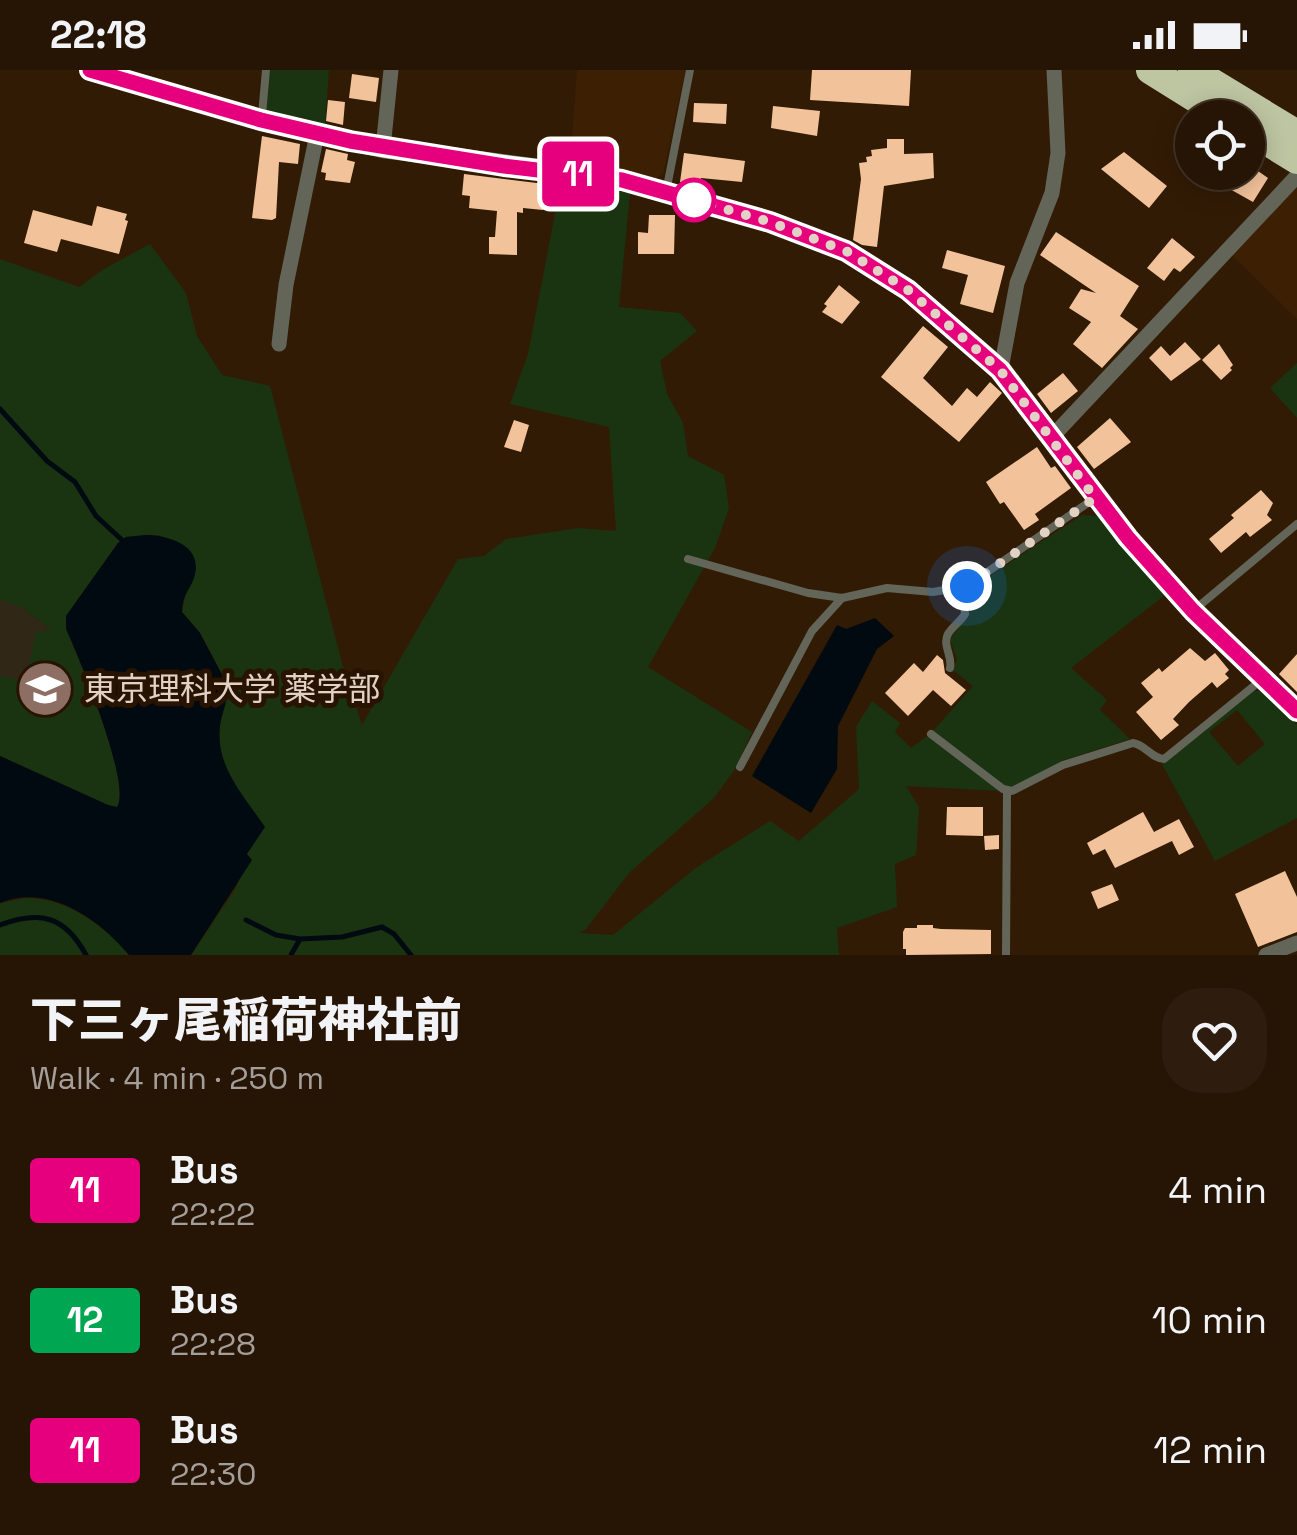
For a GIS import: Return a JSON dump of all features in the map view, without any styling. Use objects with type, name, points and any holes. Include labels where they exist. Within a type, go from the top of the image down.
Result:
[{"type":"highway","points":[[1150,70],[1198,100]]},
{"type":"highway","points":[[1192,70],[1297,134]]},
{"type":"highway","points":[[1265,140],[1297,160]]},
{"type":"street","points":[[90,70],[261,120],[383,148],[622,180],[770,222],[846,251],[908,290],[1000,370],[1095,498],[1193,611],[1297,711]]},
{"type":"street","points":[[383,148],[391,70]]},
{"type":"street","points":[[1000,370],[1018,283],[1052,193],[1058,153],[1054,70]]},
{"type":"street","points":[[279,344],[286,285],[317,134]]},
{"type":"street","points":[[1050,439],[1297,176]]},
{"type":"street","points":[[1266,955],[1297,942]]},
{"type":"lane","points":[[261,120],[266,70]]},
{"type":"lane","points":[[666,192],[690,70]]},
{"type":"lane","points":[[688,559],[808,593],[842,598],[887,588],[933,592],[962,587],[1095,498]]},
{"type":"lane","points":[[1193,611],[1297,524]]},
{"type":"lane","points":[[950,668],[948,634],[966,614],[962,587]]},
{"type":"lane","points":[[740,767],[812,631],[842,598]]},
{"type":"lane","points":[[931,734],[1012,791],[1063,764],[1133,743],[1164,759],[1264,679]]},
{"type":"lane","points":[[1006,955],[1007,790]]},
{"type":"shaded area","points":[[577,70],[685,70],[663,174],[655,179],[626,170],[570,162]]},
{"type":"shaded area","points":[[1297,182],[1297,319],[1232,255]]},
{"type":"shaded area","points":[[126,537],[172,539],[193,555],[195,574],[182,612],[200,633],[228,686],[220,726],[222,754],[233,780],[265,827],[247,854],[252,860],[191,955],[129,955],[88,917],[54,901],[18,898],[0,903],[0,756],[117,807],[120,794],[111,748],[66,629],[66,616],[118,543]]},
{"type":"shaded area","points":[[0,579],[21,607],[60,636],[0,725]]},
{"type":"shaded area","points":[[875,618],[894,636],[877,649],[838,726],[837,769],[811,813],[752,776],[837,625],[846,629]]},
{"type":"green space","points":[[270,70],[329,70],[325,126],[266,111]]},
{"type":"green space","points":[[568,183],[630,193],[619,307],[680,313],[697,331],[660,361],[667,394],[683,423],[688,456],[724,475],[729,508],[715,548],[648,667],[752,732],[735,769],[714,798],[629,873],[579,933],[613,935],[697,867],[770,821],[799,841],[859,789],[856,727],[872,701],[900,723],[895,732],[911,748],[929,735],[1002,791],[906,786],[919,807],[916,855],[895,864],[897,907],[837,928],[839,955],[191,955],[236,888],[247,854],[219,752],[228,686],[200,633],[182,612],[187,587],[194,578],[160,535],[126,537],[118,543],[66,616],[66,629],[111,748],[120,794],[117,807],[0,756],[0,676],[25,681],[36,632],[52,630],[21,607],[0,600],[0,259],[79,287],[150,244],[186,293],[197,336],[222,375],[270,386],[343,667],[362,725],[458,559],[484,556],[506,539],[578,528],[616,531],[609,427],[510,404],[528,354],[560,188]]},
{"type":"green space","points":[[1297,363],[1297,418],[1270,388]]},
{"type":"green space","points":[[1082,515],[1097,516],[1165,595],[1071,668],[1107,700],[1100,710],[1130,739],[1064,760],[1006,788],[933,731],[973,686],[953,670],[957,659],[950,640],[965,618],[970,589]]},
{"type":"green space","points":[[1252,691],[1260,691],[1297,724],[1297,818],[1215,861],[1162,764]],"holes":[[[1237,710],[1265,744],[1238,766],[1209,732]]]},
{"type":"green space","points":[[26,898],[55,903],[83,915],[129,955],[0,955],[0,903]]},
{"type":"building","points":[[812,70],[911,70],[909,106],[810,100]]},
{"type":"building","points":[[352,74],[379,78],[376,102],[349,98]]},
{"type":"building","points":[[328,100],[345,102],[343,125],[326,121]]},
{"type":"building","points":[[694,103],[727,104],[726,124],[693,122]]},
{"type":"building","points":[[773,106],[820,111],[817,136],[771,128]]},
{"type":"building","points":[[262,136],[300,144],[298,164],[279,162],[276,218],[272,220],[252,218]]},
{"type":"building","points":[[887,139],[904,139],[904,154],[933,153],[934,178],[884,186],[877,247],[862,245],[853,240],[861,179],[859,163],[867,162],[871,150],[887,148]]},
{"type":"building","points":[[326,149],[348,154],[347,160],[355,162],[350,183],[325,180],[326,173],[321,172]]},
{"type":"building","points":[[1124,152],[1167,186],[1149,208],[1101,169]]},
{"type":"building","points":[[684,153],[745,161],[742,182],[701,178],[699,187],[680,182]]},
{"type":"building","points":[[464,174],[545,184],[543,210],[523,208],[523,213],[517,212],[517,255],[489,254],[489,237],[495,237],[497,211],[469,208],[470,196],[462,195]]},
{"type":"building","points":[[1232,190],[1260,190],[1253,202]]},
{"type":"building","points":[[97,206],[127,214],[119,254],[61,239],[57,252],[24,243],[33,210],[92,226]]},
{"type":"building","points":[[649,215],[675,215],[674,254],[638,254],[638,232],[648,233]]},
{"type":"building","points":[[1056,232],[1139,286],[1120,316],[1138,329],[1102,368],[1073,344],[1091,322],[1069,308],[1081,289],[1096,293],[1040,255]]},
{"type":"building","points":[[1172,238],[1195,257],[1180,272],[1174,268],[1164,281],[1147,268]]},
{"type":"building","points":[[947,250],[1005,266],[993,313],[960,304],[968,275],[942,268]]},
{"type":"building","points":[[839,285],[860,302],[842,324],[822,312]]},
{"type":"building","points":[[923,326],[948,347],[923,378],[952,406],[967,388],[977,397],[990,382],[1002,393],[959,442],[881,377]]},
{"type":"building","points":[[1185,342],[1201,359],[1171,381],[1149,358],[1161,346],[1170,356]]},
{"type":"building","points":[[1219,344],[1233,365],[1221,380],[1202,360]]},
{"type":"building","points":[[1063,373],[1078,391],[1051,413],[1037,394]]},
{"type":"building","points":[[1110,418],[1131,442],[1094,469],[1077,447]]},
{"type":"building","points":[[514,420],[529,425],[521,452],[504,447]]},
{"type":"building","points":[[1037,447],[1071,488],[1035,514],[1039,520],[1024,530],[986,482]]},
{"type":"building","points":[[1261,490],[1273,503],[1267,515],[1272,520],[1250,537],[1246,532],[1221,553],[1209,539]]},
{"type":"building","points":[[1190,648],[1205,661],[1215,653],[1229,670],[1225,674],[1229,678],[1217,688],[1212,682],[1189,702],[1173,719],[1179,725],[1161,740],[1136,712],[1153,697],[1141,683],[1159,668],[1162,672]]},
{"type":"building","points":[[1297,654],[1297,692],[1279,674]]},
{"type":"building","points":[[937,655],[943,660],[945,673],[966,690],[951,706],[933,690],[908,716],[885,693],[914,663],[923,672]]},
{"type":"building","points":[[947,807],[983,807],[983,836],[946,835]]},
{"type":"building","points":[[1143,812],[1154,832],[1179,819],[1194,847],[1179,855],[1172,841],[1115,868],[1105,849],[1093,855],[1087,843]]},
{"type":"building","points":[[999,835],[999,849],[985,850],[984,836]]},
{"type":"building","points":[[1285,871],[1297,897],[1297,932],[1258,947],[1235,894]]},
{"type":"building","points":[[1112,884],[1119,900],[1098,909],[1091,892]]},
{"type":"building","points":[[917,925],[991,930],[991,954],[906,955],[903,932]]},
{"type":"waterway","points":[[0,409],[47,461],[75,482],[96,516],[122,540]]},
{"type":"waterway","points":[[0,925],[27,918],[50,920],[69,932],[86,955]]},
{"type":"waterway","points":[[246,920],[276,935],[300,939]]},
{"type":"waterway","points":[[291,955],[300,939],[342,937],[382,927],[394,934],[411,955]]},
{"type":"bus line","name":"11","points":[[90,70],[261,120],[383,148],[622,180],[770,222],[846,251],[877,268],[950,322],[1000,370],[1128,538],[1193,611],[1297,711]]},
{"type":"place","name":"東京理科大学 薬学部","points":[[45,689]]},
{"type":"route","points":[[694,200],[770,222],[846,251],[908,290],[950,322],[1000,370],[1095,498],[967,586]]}]
